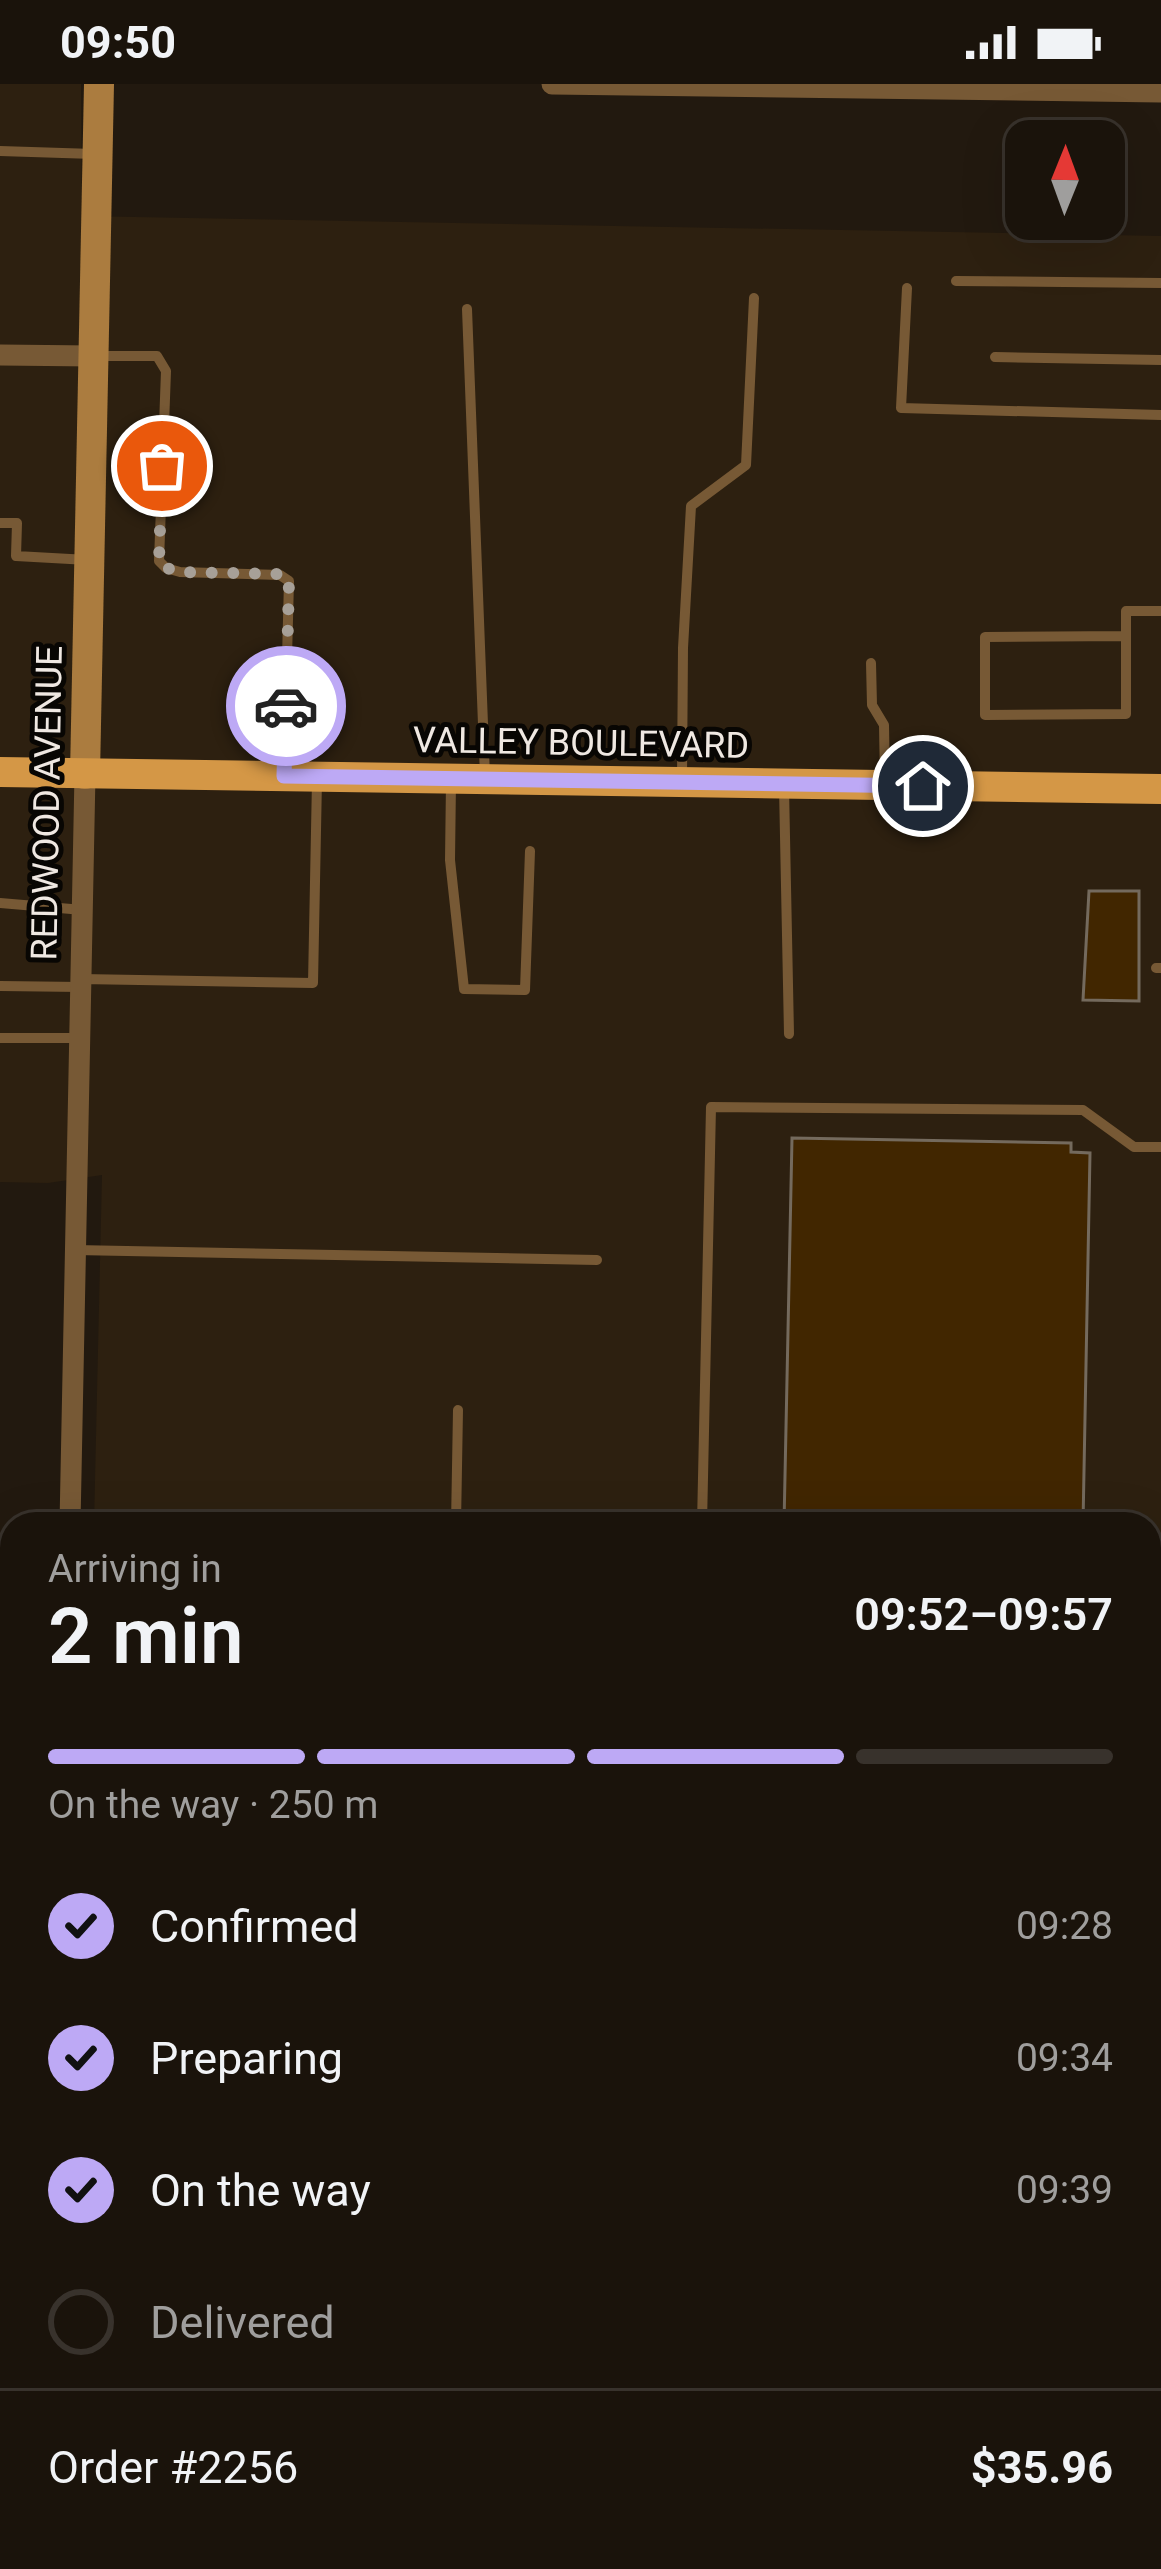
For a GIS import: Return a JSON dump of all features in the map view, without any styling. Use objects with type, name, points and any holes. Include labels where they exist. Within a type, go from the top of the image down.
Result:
[{"type":"main road","name":"VALLEY BOULEVARD","points":[[0,772],[1161,788]]},
{"type":"street","name":"REDWOOD AVENUE","points":[[70,1512],[99,84]]},
{"type":"street","points":[[552,84],[1161,92]]},
{"type":"street","points":[[0,355],[93,356]]},
{"type":"lane","points":[[0,151],[97,154]]},
{"type":"lane","points":[[956,281],[1161,283]]},
{"type":"lane","points":[[907,288],[902,408],[1161,416]]},
{"type":"lane","points":[[682,782],[683,648],[692,506],[746,465],[754,298]]},
{"type":"lane","points":[[467,309],[484,779]]},
{"type":"lane","points":[[93,356],[157,356],[166,371],[159,561],[180,572],[280,574],[289,581],[284,776]]},
{"type":"lane","points":[[994,357],[1161,360]]},
{"type":"lane","points":[[0,523],[17,523],[16,556],[89,560]]},
{"type":"lane","points":[[1126,636],[985,637],[985,715],[1126,714],[1126,636],[1126,611],[1161,610]]},
{"type":"lane","points":[[871,662],[872,705],[884,724],[885,785]]},
{"type":"lane","points":[[0,986],[313,982],[317,777]]},
{"type":"lane","points":[[452,779],[450,860],[464,989],[525,990],[530,851]]},
{"type":"lane","points":[[784,784],[789,1034]]},
{"type":"lane","points":[[0,903],[82,910]]},
{"type":"lane","points":[[0,1038],[80,1038]]},
{"type":"lane","points":[[702,1512],[711,1107],[1083,1110],[1134,1147],[1161,1148]]},
{"type":"lane","points":[[75,1250],[597,1260]]},
{"type":"lane","points":[[456,1512],[458,1411]]},
{"type":"shaded area","points":[[0,84],[81,84],[82,216],[1005,233],[1005,240],[1161,236],[1161,1512],[94,1512],[102,1175],[48,1183],[0,1182]]},
{"type":"building","points":[[1089,891],[1139,891],[1139,1001],[1083,1000]]},
{"type":"building","points":[[792,1138],[1071,1143],[1071,1152],[1090,1153],[1083,1512],[784,1512]]},
{"type":"way so far","points":[[162,466],[159,561],[166,568],[280,574],[289,581],[286,706]]},
{"type":"route","points":[[286,706],[284,776],[923,786]]}]
